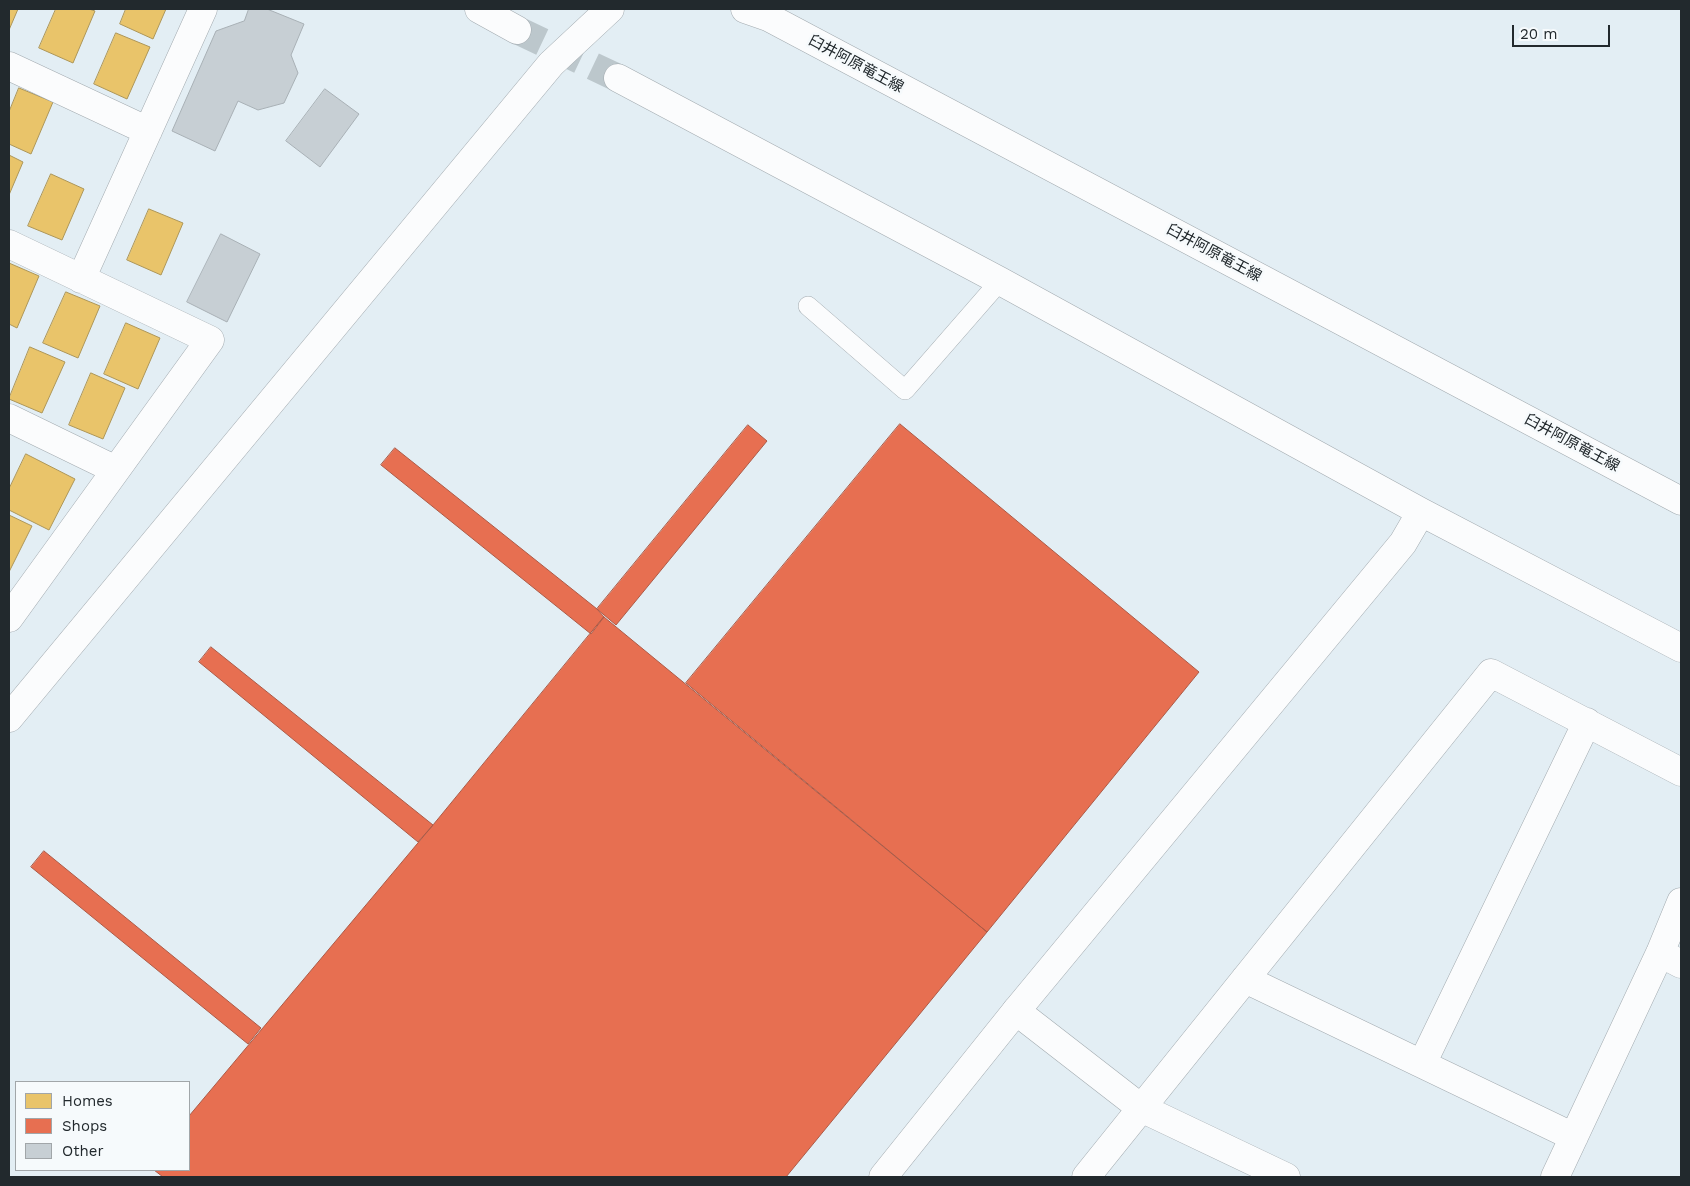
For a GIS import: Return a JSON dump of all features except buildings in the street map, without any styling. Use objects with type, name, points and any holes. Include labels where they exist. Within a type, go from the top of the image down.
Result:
[{"type":"street","points":[[81,279],[203,9]]},
{"type":"street","points":[[479,9],[517,30]]},
{"type":"street","points":[[9,718],[552,64],[610,9]]},
{"type":"street","name":"臼井阿原竜王線","points":[[745,9],[768,17],[1681,501]]},
{"type":"street","points":[[9,66],[148,131]]},
{"type":"street","points":[[618,78],[1000,281],[1421,512],[1681,648]]},
{"type":"street","points":[[9,244],[210,340],[116,470],[12,606]]},
{"type":"street","points":[[9,418],[116,470]]},
{"type":"street","points":[[883,1177],[1016,1011],[1403,543],[1421,512]]},
{"type":"street","points":[[1086,1177],[1491,673],[1681,772]]},
{"type":"street","points":[[1422,1064],[1586,722]]},
{"type":"street","points":[[1555,1177],[1574,1137],[1670,958],[1681,902]]},
{"type":"street","points":[[1245,979],[1574,1137]]},
{"type":"street","points":[[1016,1011],[1141,1108],[1286,1177]]},
{"type":"lane","points":[[808,306],[905,390],[1000,281]]},
{"type":"tunnel","points":[[517,30],[618,78]]}]
